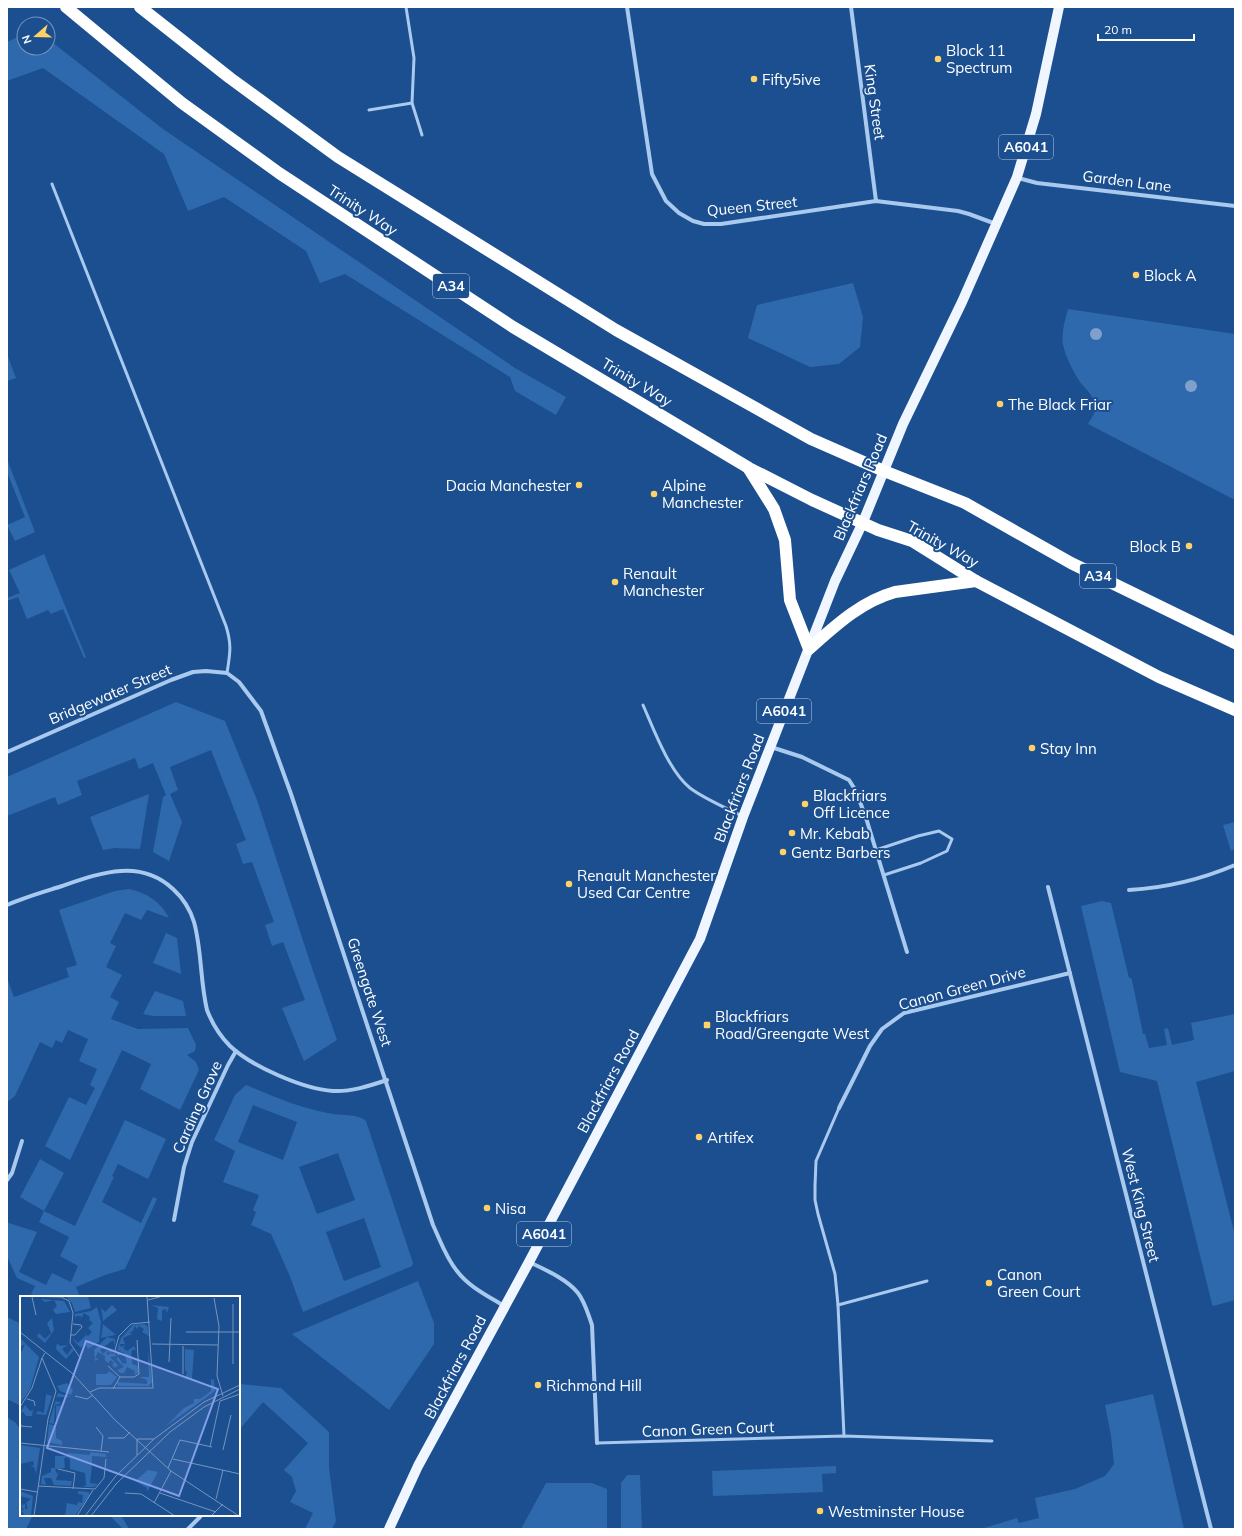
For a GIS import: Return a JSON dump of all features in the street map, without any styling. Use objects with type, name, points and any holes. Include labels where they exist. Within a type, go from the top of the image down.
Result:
[{"type":"highway","name":"Trinity Way","points":[[66,7],[182,103],[279,173],[513,327],[749,468],[812,500],[878,530],[912,541],[976,581],[1159,677],[1235,710]]},
{"type":"highway","name":"Trinity Way","points":[[140,7],[230,78],[338,157],[616,330],[811,438],[884,471],[965,503],[1071,563],[1235,643]]},
{"type":"highway","points":[[749,468],[774,509],[785,540],[790,600],[809,649],[857,609],[884,595],[895,592],[976,581]]},
{"type":"main road","name":"Blackfriars Road","points":[[390,1529],[418,1466],[529,1262],[700,939],[743,817],[841,567],[863,522],[903,424],[943,342],[1017,177],[1036,114],[1059,7]]},
{"type":"street","name":"Queen Street","points":[[627,7],[652,174],[666,201],[678,213],[699,223],[721,224],[876,201],[958,211],[996,224]]},
{"type":"street","name":"King Street","points":[[851,7],[876,201]]},
{"type":"street","name":"Garden Lane","points":[[1017,177],[1037,183],[1235,206]]},
{"type":"street","name":"Bridgewater Street","points":[[7,752],[171,680],[193,672],[206,671],[227,673]]},
{"type":"street","name":"Greengate West","points":[[227,673],[239,682],[261,711],[292,794],[387,1080],[433,1225],[457,1272],[470,1284],[505,1306]]},
{"type":"street","points":[[770,747],[802,757],[849,780],[856,791],[876,850],[907,952]]},
{"type":"street","points":[[1129,890],[1168,885],[1235,865]]},
{"type":"street","points":[[7,905],[112,871],[140,871],[152,874],[179,894],[191,913],[197,936],[204,1000],[207,1010],[211,1020],[220,1034],[236,1051],[280,1077],[305,1085],[333,1091],[368,1087],[387,1080]]},
{"type":"street","name":"West King Street","points":[[1048,888],[1211,1529]]},
{"type":"street","name":"Canon Green Drive","points":[[839,1108],[870,1046],[882,1029],[904,1013],[1070,973]]},
{"type":"street","name":"Carding Grove","points":[[174,1220],[184,1167],[192,1142],[236,1051]]},
{"type":"street","points":[[7,1180],[12,1173],[22,1141]]},
{"type":"street","points":[[529,1262],[553,1273],[562,1280],[577,1292],[585,1306],[592,1325],[597,1443]]},
{"type":"street","points":[[188,1529],[200,1517]]},
{"type":"lane","points":[[406,7],[414,58],[412,103],[422,135]]},
{"type":"lane","points":[[369,110],[412,103]]},
{"type":"lane","points":[[52,184],[226,626],[231,645],[227,673]]},
{"type":"lane","points":[[643,705],[674,770],[690,788],[743,817]]},
{"type":"lane","points":[[876,850],[918,836],[939,831],[952,839],[947,852],[921,863],[884,875]]},
{"type":"lane","points":[[839,1108],[816,1161],[814,1186],[818,1214],[835,1274],[838,1305],[844,1436]]},
{"type":"lane","points":[[838,1305],[927,1280]]},
{"type":"lane","name":"Canon Green Court","points":[[597,1443],[844,1436],[992,1440]]},
{"type":"shaded area","points":[[16,38],[16,56],[56,56],[56,45],[163,129],[515,368],[566,397],[556,415],[515,391],[510,377],[345,274],[320,283],[306,251],[224,197],[188,211],[164,154],[43,68],[7,81],[7,42]]},
{"type":"shaded area","points":[[853,283],[863,317],[860,347],[839,364],[810,367],[748,338],[757,305]]},
{"type":"shaded area","points":[[1068,309],[1235,334],[1235,500],[1088,424],[1095,411],[1095,403],[1075,373],[1068,360],[1063,345],[1063,332]]},
{"type":"shaded area","points":[[7,354],[16,378],[7,381]]},
{"type":"shaded area","points":[[7,459],[35,532],[15,541],[7,525],[25,517],[7,472]]},
{"type":"shaded area","points":[[44,554],[86,657],[84,658],[63,609],[51,614],[48,610],[27,619],[18,597],[7,601],[7,598],[20,593],[9,570]]},
{"type":"shaded area","points":[[176,702],[225,721],[257,800],[337,1040],[304,1061],[282,1008],[305,1000],[283,942],[272,946],[265,925],[274,922],[252,862],[243,864],[236,844],[246,840],[211,750],[170,767],[178,790],[170,794],[182,822],[169,861],[153,852],[163,797],[166,795],[153,763],[139,769],[135,758],[77,781],[82,795],[58,805],[55,797],[7,816],[7,777]]},
{"type":"shaded area","points":[[149,794],[140,849],[115,848],[103,850],[90,817]]},
{"type":"shaded area","points":[[1235,822],[1235,849],[1231,851],[1223,825]]},
{"type":"shaded area","points":[[129,889],[147,895],[157,902],[169,918],[147,910],[141,920],[125,913],[110,943],[116,946],[106,967],[122,975],[110,997],[119,1002],[111,1019],[138,1029],[188,1028],[196,1045],[195,1051],[187,1055],[196,1062],[199,1070],[180,1110],[140,1089],[151,1064],[122,1050],[70,1160],[45,1146],[69,1097],[86,1105],[95,1088],[90,1085],[97,1069],[79,1061],[88,1039],[68,1030],[62,1043],[56,1040],[52,1048],[40,1042],[15,1096],[7,1102],[7,978],[14,997],[69,977],[66,968],[77,965],[59,910],[115,891]]},
{"type":"shaded area","points":[[1102,901],[1111,903],[1129,978],[1132,980],[1143,1034],[1145,1034],[1149,1048],[1167,1045],[1164,1029],[1168,1028],[1172,1045],[1194,1040],[1191,1023],[1235,1014],[1235,1071],[1196,1082],[1235,1235],[1235,1300],[1213,1306],[1212,1304],[1157,1081],[1120,1072],[1081,906]]},
{"type":"shaded area","points":[[166,933],[177,938],[181,974],[153,963]]},
{"type":"shaded area","points":[[155,991],[183,1001],[186,1016],[153,1016],[143,1014]]},
{"type":"shaded area","points":[[246,1085],[286,1101],[317,1111],[358,1117],[366,1121],[413,1263],[412,1266],[303,1312],[289,1274],[271,1234],[251,1225],[256,1212],[253,1210],[259,1195],[223,1182],[235,1151],[214,1140],[235,1095]],"holes":[[[253,1105],[297,1122],[283,1160],[238,1142]],[[338,1153],[355,1200],[317,1214],[299,1167]],[[364,1218],[381,1267],[344,1281],[326,1232]]]},
{"type":"shaded area","points":[[125,1120],[166,1139],[148,1179],[118,1164],[112,1176],[114,1177],[102,1202],[141,1223],[153,1197],[157,1199],[125,1269],[105,1275],[76,1287],[80,1296],[36,1296],[31,1294],[35,1286],[17,1278],[7,1256],[7,1224],[9,1223],[37,1232],[19,1272],[46,1285],[52,1273],[71,1282],[78,1266],[60,1256],[69,1237],[39,1222],[44,1211],[75,1226]]},
{"type":"shaded area","points":[[40,1159],[64,1173],[44,1211],[20,1197]]},
{"type":"shaded area","points":[[418,1281],[434,1323],[434,1344],[389,1410],[292,1334]]},
{"type":"shaded area","points":[[7,1317],[20,1324],[20,1406],[7,1399]]},
{"type":"shaded area","points":[[240,1384],[281,1388],[329,1432],[329,1468],[336,1521],[332,1529],[305,1529],[313,1513],[290,1502],[296,1491],[292,1477],[284,1470],[308,1443],[263,1402],[240,1429]]},
{"type":"shaded area","points":[[1153,1394],[1184,1529],[981,1529],[1017,1518],[1019,1523],[1039,1518],[1035,1498],[1075,1489],[1105,1476],[1114,1464],[1111,1436],[1105,1405]]},
{"type":"shaded area","points":[[7,1417],[16,1423],[20,1429],[20,1516],[32,1516],[26,1529],[7,1529]]},
{"type":"shaded area","points":[[836,1466],[836,1473],[822,1474],[823,1492],[713,1496],[712,1471]]},
{"type":"shaded area","points":[[627,1475],[640,1475],[642,1529],[621,1529],[621,1483]]},
{"type":"shaded area","points":[[546,1483],[592,1483],[607,1489],[607,1529],[521,1529]]},
{"type":"shaded area","points":[[110,1516],[122,1516],[129,1529],[123,1529]]},
{"type":"place","name":"Block 11 Spectrum","points":[[938,59]]},
{"type":"place","name":"Fifty5ive","points":[[754,79]]},
{"type":"place","name":"Block A","points":[[1136,275]]},
{"type":"place","name":"The Black Friar","points":[[1000,404]]},
{"type":"place","name":"Dacia Manchester","points":[[579,485]]},
{"type":"place","name":"Alpine Manchester","points":[[654,494]]},
{"type":"place","name":"Block B","points":[[1189,546]]},
{"type":"place","name":"Renault Manchester","points":[[615,582]]},
{"type":"place","name":"Stay Inn","points":[[1032,748]]},
{"type":"place","name":"Blackfriars Off Licence","points":[[805,804]]},
{"type":"place","name":"Mr. Kebab","points":[[792,833]]},
{"type":"place","name":"Gentz Barbers","points":[[783,852]]},
{"type":"place","name":"Renault Manchester Used Car Centre","points":[[569,884]]},
{"type":"place","name":"Blackfriars Road/Greengate West","points":[[707,1025]]},
{"type":"place","name":"Artifex","points":[[699,1137]]},
{"type":"place","name":"Nisa","points":[[487,1208]]},
{"type":"place","name":"Canon Green Court","points":[[989,1283]]},
{"type":"place","name":"Richmond Hill","points":[[538,1385]]},
{"type":"place","name":"Westminster House","points":[[820,1511]]}]
